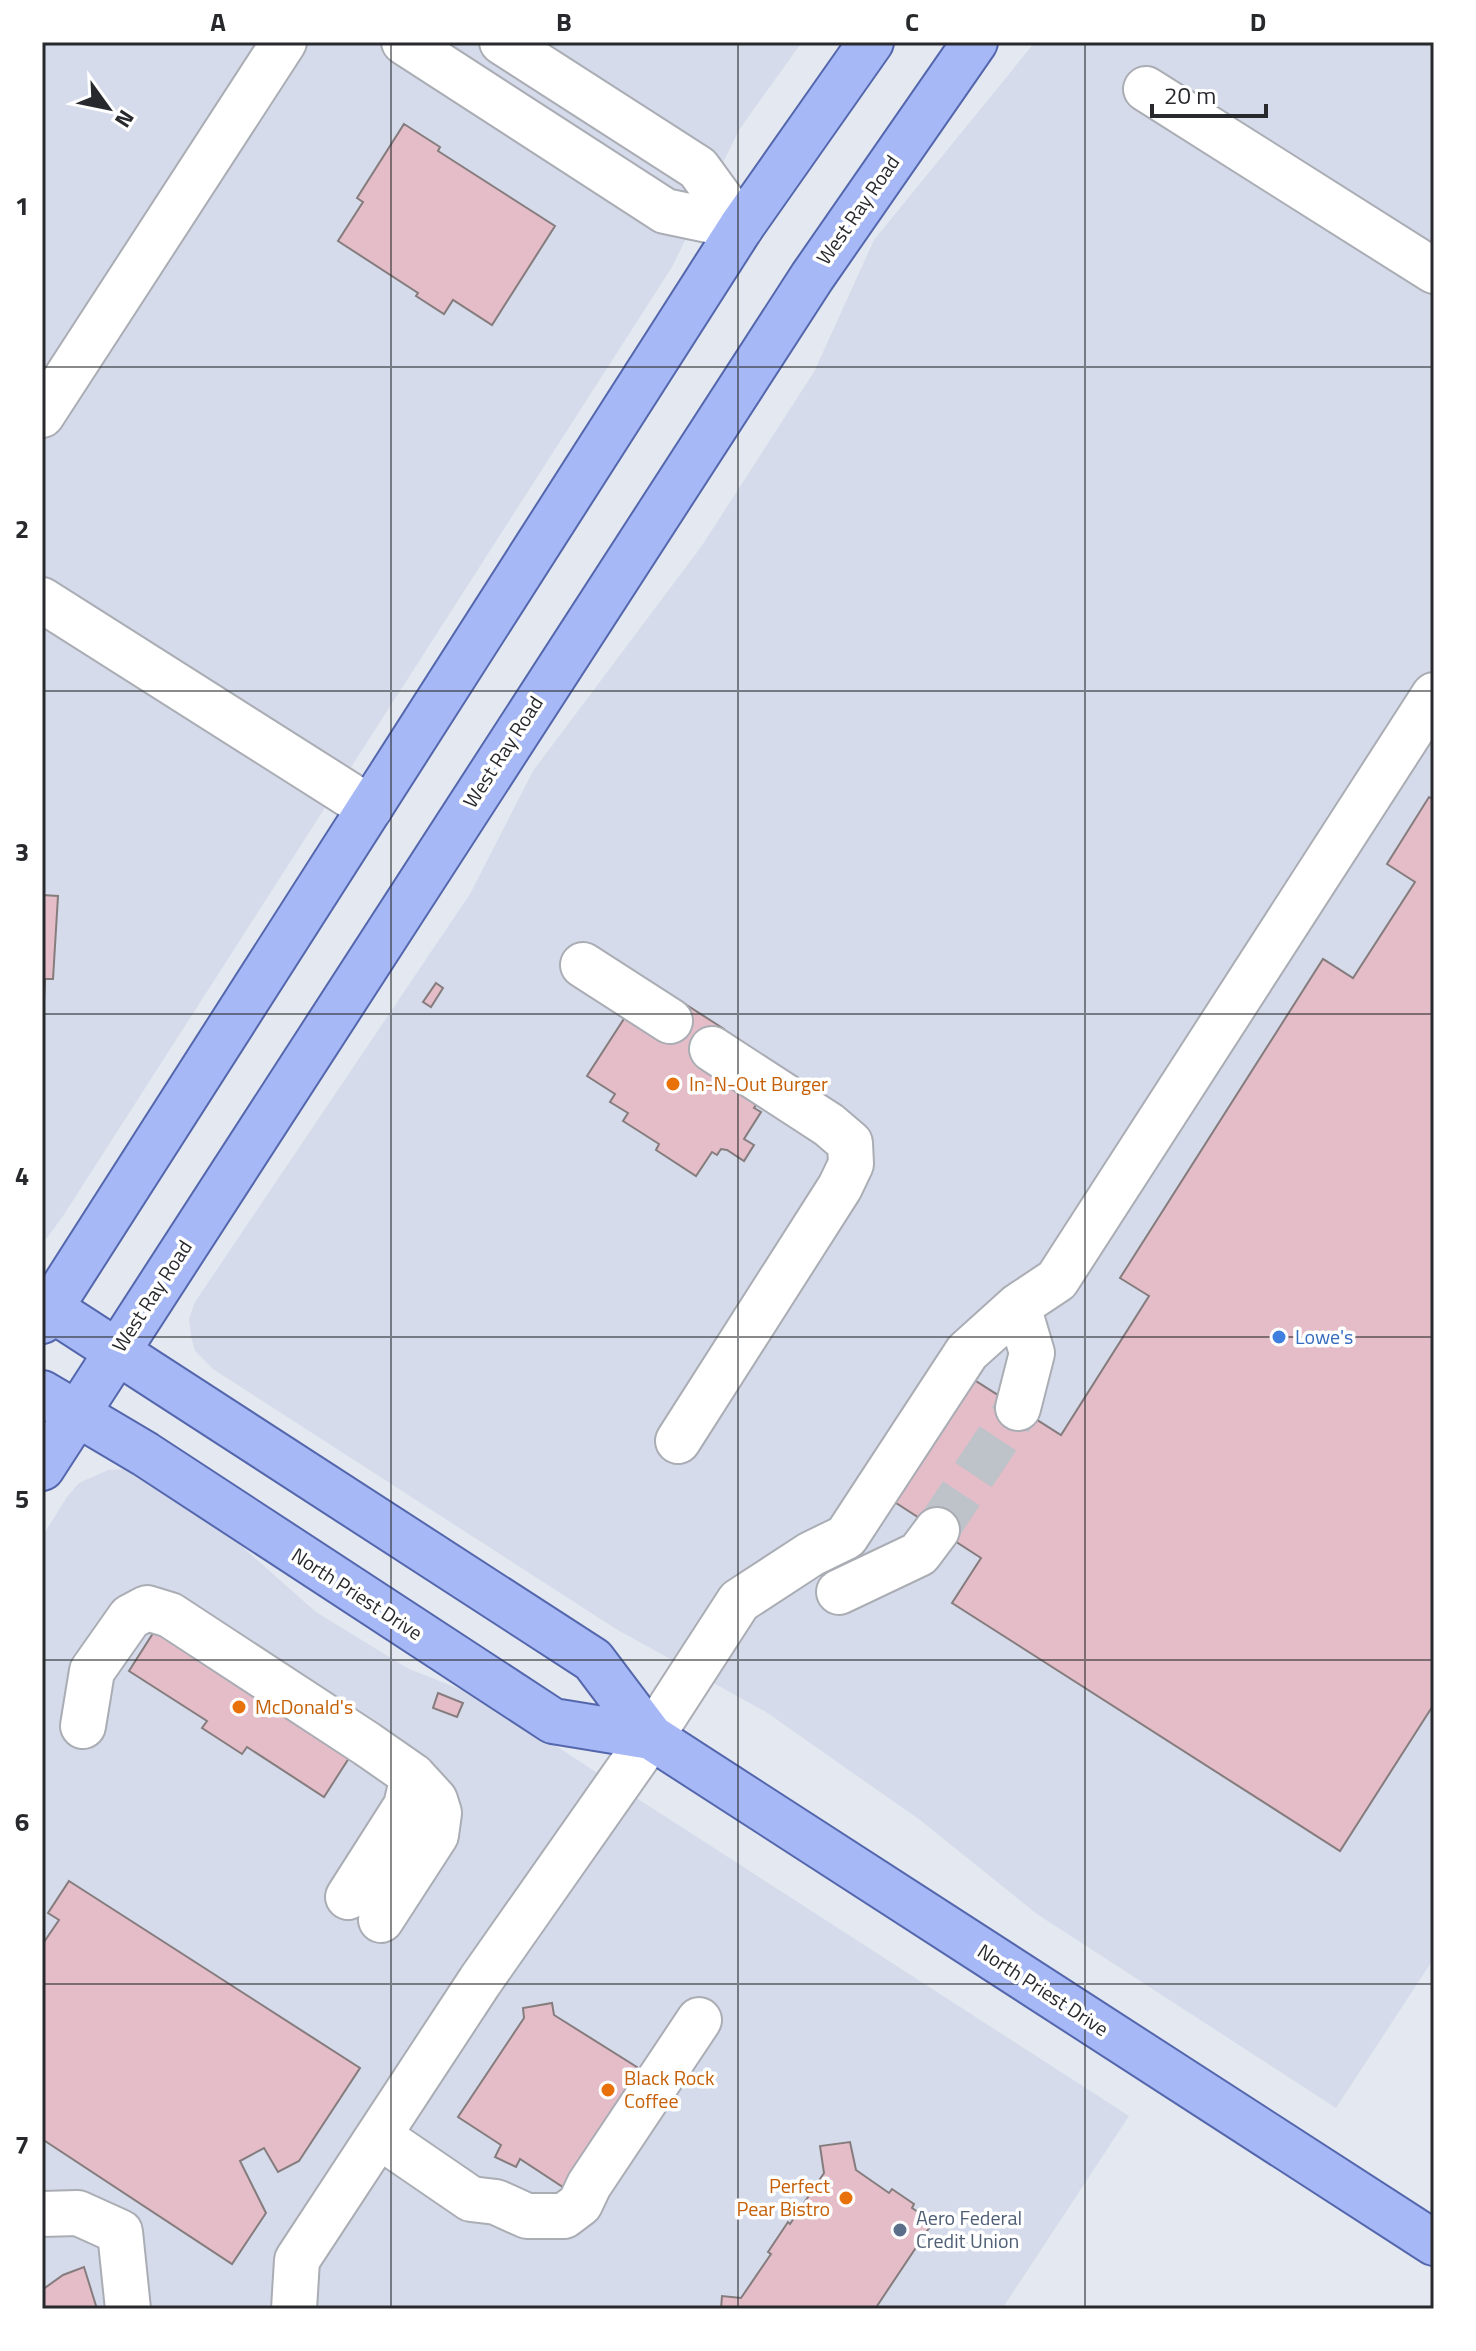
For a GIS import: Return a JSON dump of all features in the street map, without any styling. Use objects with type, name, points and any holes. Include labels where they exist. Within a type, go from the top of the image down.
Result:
[{"type":"main road","points":[[53,1314],[370,808],[741,227],[871,42]]},
{"type":"main road","name":"West Ray Road","points":[[42,1468],[60,1404],[117,1351],[812,277],[975,42]]},
{"type":"main road","name":"North Priest Drive","points":[[53,1314],[117,1351],[593,1660],[651,1737],[1434,2243]]},
{"type":"main road","name":"North Priest Drive","points":[[60,1404],[145,1454],[553,1721],[651,1737]]},
{"type":"lane","points":[[42,415],[284,42]]},
{"type":"lane","points":[[404,42],[665,211],[741,227]]},
{"type":"lane","points":[[502,42],[698,168],[741,227]]},
{"type":"lane","points":[[1146,89],[1434,271]]},
{"type":"lane","points":[[42,600],[370,808]]},
{"type":"lane","points":[[294,2309],[297,2260],[480,1981],[651,1737],[739,1601],[811,1554],[846,1537],[967,1352],[1018,1306],[1057,1280],[1434,695]]},
{"type":"lane","points":[[583,965],[670,1021]]},
{"type":"lane","points":[[678,1441],[840,1187],[851,1164],[850,1143],[829,1125],[712,1049]]},
{"type":"lane","points":[[1018,1306],[1032,1353],[1018,1408]]},
{"type":"lane","points":[[839,1592],[919,1554],[937,1530]]},
{"type":"lane","points":[[83,1726],[92,1671],[130,1617],[147,1608],[170,1615],[413,1776],[435,1800],[439,1813],[436,1835],[365,1909]]},
{"type":"lane","points":[[379,2136],[471,2199],[496,2202],[527,2216],[564,2216],[580,2204],[589,2185],[699,2020]]},
{"type":"lane","points":[[42,2214],[78,2213],[120,2232],[128,2309]]},
{"type":"shaded area","points":[[42,42],[802,42],[739,130],[672,267],[63,1216],[47,1238],[42,1240]]},
{"type":"shaded area","points":[[1035,42],[1434,42],[1434,1958],[1336,2108],[1037,1914],[920,1820],[766,1712],[616,1629],[213,1369],[195,1351],[191,1336],[189,1319],[195,1302],[470,894],[533,771],[701,547],[814,372],[874,240]]},
{"type":"shaded area","points":[[125,1469],[145,1478],[214,1522],[316,1612],[409,1669],[480,1697],[1129,2116],[1002,2309],[42,2309],[42,1537],[79,1483],[108,1470]]},
{"type":"building","points":[[404,124],[440,147],[438,151],[555,226],[492,325],[453,300],[444,314],[416,296],[418,293],[338,241],[363,202],[357,198]]},
{"type":"building","name":"Lowe's","points":[[1429,797],[1434,800],[1434,1704],[1340,1851],[952,1603],[981,1558],[893,1501],[971,1378],[1061,1435],[1149,1296],[1120,1278],[1323,959],[1353,978],[1415,882],[1387,864]]},
{"type":"building","points":[[42,895],[58,896],[53,979],[45,979],[44,1002]]},
{"type":"building","points":[[436,983],[443,988],[431,1007],[423,1002]]},
{"type":"building","name":"In-N-Out Burger","points":[[682,1002],[724,1029],[702,1064],[758,1102],[754,1108],[761,1112],[744,1139],[754,1145],[744,1161],[721,1149],[717,1155],[712,1152],[696,1176],[656,1150],[659,1144],[623,1121],[628,1113],[610,1102],[615,1094],[587,1076],[629,1011],[664,1030]]},
{"type":"building","name":"McDonald's","points":[[164,1616],[358,1744],[324,1797],[247,1747],[242,1754],[202,1728],[207,1721],[129,1671]]},
{"type":"building","points":[[438,1693],[463,1703],[457,1717],[433,1708]]},
{"type":"building","points":[[69,1881],[360,2068],[299,2161],[278,2172],[264,2148],[240,2161],[266,2213],[232,2264],[42,2139],[42,1941],[59,1920],[48,1913]]},
{"type":"building","points":[[552,2003],[554,2015],[648,2074],[572,2193],[520,2159],[516,2167],[495,2157],[501,2145],[458,2117],[524,2018],[523,2008]]},
{"type":"building","points":[[850,2142],[856,2170],[889,2193],[892,2189],[933,2222],[875,2309],[721,2309],[722,2296],[741,2298],[771,2254],[768,2252],[824,2173],[820,2146]]},
{"type":"building","points":[[84,2267],[97,2309],[42,2309],[42,2290],[63,2275]]},
{"type":"tunnel","points":[[937,1530],[1018,1408]]},
{"type":"place","name":"In-N-Out Burger","points":[[673,1084]]},
{"type":"place","name":"Lowe's","points":[[1279,1337]]},
{"type":"place","name":"McDonald's","points":[[239,1707]]},
{"type":"place","name":"Black Rock Coffee","points":[[608,2090]]},
{"type":"place","name":"Perfect Pear Bistro","points":[[846,2198]]},
{"type":"place","name":"Aero Federal Credit Union","points":[[900,2230]]}]
